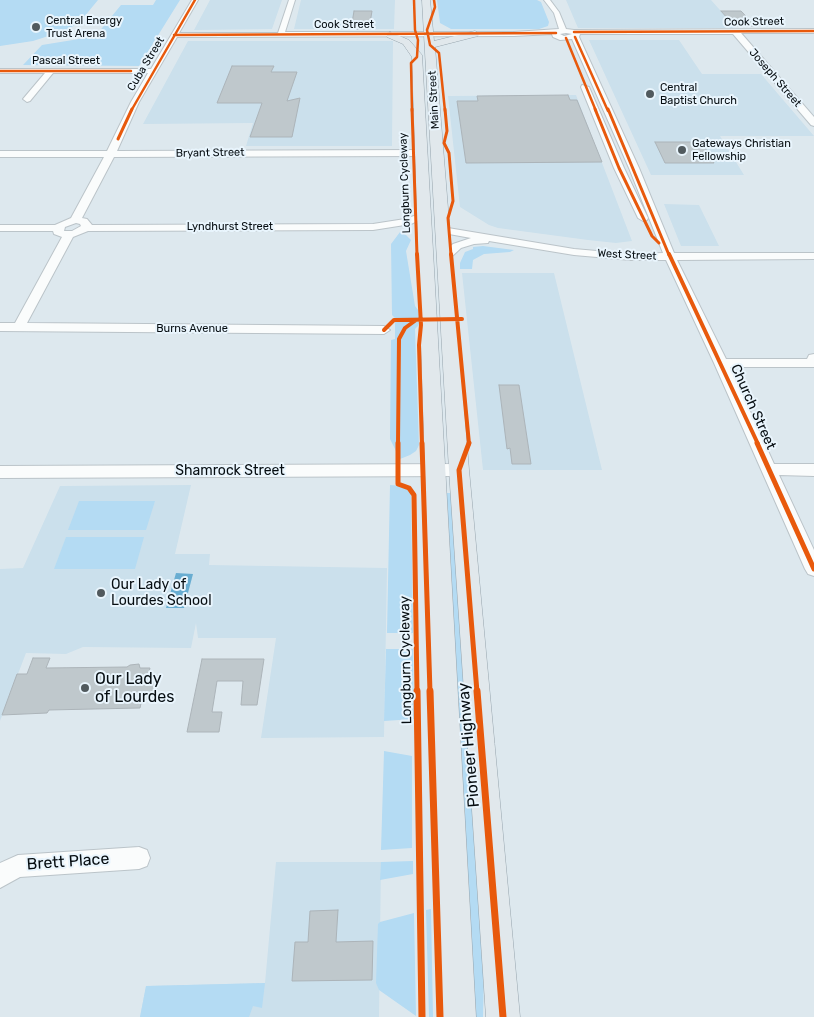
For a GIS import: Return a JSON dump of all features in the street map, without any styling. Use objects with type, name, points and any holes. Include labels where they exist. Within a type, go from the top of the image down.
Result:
[{"type":"main road","name":"Main Street","points":[[414,0],[418,40],[417,57],[424,223]]},
{"type":"main road","name":"Main Street","points":[[426,0],[442,230]]},
{"type":"main road","points":[[428,19],[445,31],[457,34]]},
{"type":"main road","points":[[429,40],[438,41],[463,38],[475,34]]},
{"type":"main road","points":[[390,36],[406,42],[417,57]]},
{"type":"main road","points":[[424,223],[434,222],[433,191],[438,179]]},
{"type":"main road","name":"Pioneer Highway","points":[[424,223],[430,342],[447,470],[503,1017]]},
{"type":"main road","points":[[427,286],[433,273],[433,239],[442,230]]},
{"type":"main road","name":"Pioneer Highway","points":[[442,230],[450,341],[447,470],[459,1017]]},
{"type":"main road","points":[[430,342],[450,341]]},
{"type":"street","name":"Cuba Street","points":[[76,220],[111,154],[132,108],[194,0]]},
{"type":"street","points":[[281,35],[292,0]]},
{"type":"street","name":"Church Street","points":[[547,0],[555,10],[568,34]]},
{"type":"street","name":"Church Street","points":[[557,0],[619,168],[652,236],[670,257],[721,363],[814,568]]},
{"type":"street","name":"Cook Street","points":[[737,34],[814,31]]},
{"type":"street","name":"Cook Street","points":[[514,34],[538,36],[584,32],[814,36]]},
{"type":"street","points":[[538,36],[558,41],[568,34],[584,32]]},
{"type":"street","name":"Cook Street","points":[[174,35],[416,35],[429,40],[457,34],[568,34],[585,39],[626,34]]},
{"type":"street","name":"Joseph Street","points":[[737,34],[814,123]]},
{"type":"street","name":"Pascal Street","points":[[0,71],[153,71]]},
{"type":"street","points":[[27,100],[51,71]]},
{"type":"street","name":"Bryant Street","points":[[0,154],[421,153]]},
{"type":"street","points":[[0,228],[58,228],[64,223],[76,220],[87,224],[86,228],[79,233],[68,235],[58,232],[58,228]]},
{"type":"street","name":"Lyndhurst Street","points":[[86,228],[373,227],[392,230],[424,223]]},
{"type":"street","name":"West Street","points":[[442,230],[459,231],[504,242],[574,252],[631,257],[814,256]]},
{"type":"street","points":[[19,328],[68,235]]},
{"type":"street","points":[[444,258],[454,248],[465,243],[504,242]]},
{"type":"street","name":"Burns Avenue","points":[[0,327],[384,330]]},
{"type":"street","points":[[721,363],[814,363],[814,358]]},
{"type":"street","points":[[769,469],[814,470]]},
{"type":"street","name":"Shamrock Street","points":[[0,472],[447,470]]},
{"type":"street","name":"Brett Place","points":[[0,876],[18,866],[139,858]]},
{"type":"shaded area","name":"Central Energy Trust Arena","points":[[0,0],[98,0],[79,23],[64,31],[33,41],[0,46]]},
{"type":"shaded area","points":[[156,0],[180,0],[139,66],[23,65],[42,45],[79,39],[84,34],[98,33],[121,5],[153,5]]},
{"type":"shaded area","points":[[210,0],[282,0],[272,29],[194,30]]},
{"type":"shaded area","points":[[301,0],[395,0],[394,29],[294,29]]},
{"type":"shaded area","points":[[437,0],[537,0],[541,2],[549,22],[548,26],[539,29],[451,29],[440,23]]},
{"type":"shaded area","points":[[566,0],[711,0],[736,28],[578,28]]},
{"type":"shaded area","points":[[589,40],[679,40],[702,74],[761,74],[814,136],[720,136],[744,175],[651,175]]},
{"type":"shaded area","points":[[188,41],[393,41],[392,146],[246,146],[253,123],[143,124]]},
{"type":"shaded area","points":[[576,95],[632,241],[616,243],[498,228],[489,225],[460,207],[448,96]]},
{"type":"shaded area","points":[[664,204],[699,205],[719,246],[681,246]]},
{"type":"shaded area","points":[[400,232],[411,240],[406,251],[415,306],[418,310],[419,318],[395,318],[392,315],[391,244]]},
{"type":"shaded area","points":[[483,246],[514,250],[484,254],[473,260],[472,269],[460,269],[460,263],[465,252],[473,249],[473,247]]},
{"type":"shaded area","points":[[462,273],[554,273],[602,470],[483,470]]},
{"type":"shaded area","points":[[395,321],[419,321],[419,325],[415,329],[419,445],[416,451],[400,459],[390,439],[391,340],[395,339]]},
{"type":"shaded area","points":[[191,485],[175,554],[210,554],[209,565],[387,568],[384,737],[261,738],[276,638],[198,638],[196,623],[191,648],[83,647],[66,654],[26,653],[0,721],[0,569],[23,568],[60,486]]},
{"type":"shaded area","points":[[390,485],[403,486],[411,493],[413,633],[387,633]]},
{"type":"shaded area","points":[[446,493],[452,493],[484,975],[483,1017],[473,1017]]},
{"type":"shaded area","points":[[79,501],[155,501],[146,530],[68,530]]},
{"type":"shaded area","points":[[66,537],[144,537],[135,569],[54,569]]},
{"type":"shaded area","points":[[176,573],[193,574],[184,608],[166,608]]},
{"type":"shaded area","points":[[386,649],[413,649],[414,719],[384,721]]},
{"type":"shaded area","points":[[384,751],[412,756],[412,848],[381,850]]},
{"type":"shaded area","points":[[413,861],[413,874],[380,880],[381,862]]},
{"type":"shaded area","points":[[276,862],[381,862],[379,1017],[140,1017],[146,986],[265,983]]},
{"type":"shaded area","points":[[431,909],[433,1017],[429,1017],[426,910]]},
{"type":"shaded area","points":[[414,913],[416,1016],[379,990],[376,983],[378,924]]},
{"type":"shaded area","points":[[265,983],[262,1008],[253,1006],[249,1017],[140,1017],[146,986]]},
{"type":"building","points":[[354,11],[372,11],[369,29],[351,29]]},
{"type":"building","points":[[721,11],[741,11],[755,26],[734,26]]},
{"type":"building","points":[[232,66],[274,66],[271,72],[297,72],[287,101],[300,98],[292,137],[250,137],[262,103],[217,103]]},
{"type":"building","points":[[568,95],[570,100],[577,100],[602,162],[466,163],[457,101],[478,101],[477,96]]},
{"type":"building","name":"Gateways Christian Fellowship","points":[[655,142],[694,142],[704,146],[714,163],[665,163]]},
{"type":"building","points":[[499,385],[519,385],[531,464],[512,464],[510,448],[507,449]]},
{"type":"building","name":"Our Lady of Lourdes","points":[[33,658],[50,658],[46,668],[127,667],[139,664],[140,668],[150,668],[148,676],[160,676],[155,700],[142,699],[140,708],[49,710],[47,713],[2,715],[17,674],[27,674]]},
{"type":"building","points":[[202,659],[264,659],[257,705],[241,705],[243,681],[217,681],[212,712],[222,712],[219,732],[187,732]]},
{"type":"building","points":[[338,910],[336,942],[373,941],[372,980],[292,981],[295,942],[308,942],[310,911]]},
{"type":"cycle path","points":[[118,139],[135,102],[195,0]]},
{"type":"cycle path","name":"Longburn Cycleway","points":[[414,0],[415,30],[418,40],[417,57],[411,63],[418,289],[421,325],[419,345],[440,1017]]},
{"type":"cycle path","points":[[434,0],[435,7],[427,30],[430,45],[439,53],[447,131],[444,143],[449,153],[453,201],[448,218],[469,444],[459,470],[503,1017]]},
{"type":"cycle path","points":[[574,32],[814,31]]},
{"type":"cycle path","points":[[174,35],[556,33]]},
{"type":"cycle path","points":[[575,37],[634,168],[670,257],[721,363],[814,569]]},
{"type":"cycle path","points":[[566,38],[619,168],[652,236],[659,243]]},
{"type":"cycle path","points":[[0,71],[131,71]]},
{"type":"cycle path","points":[[384,330],[394,320],[462,319]]},
{"type":"cycle path","name":"Longburn Cycleway","points":[[416,320],[405,328],[399,339],[398,484],[409,488],[414,495],[422,1017]]},
{"type":"place","name":"Central Energy Trust Arena","points":[[36,27]]},
{"type":"place","name":"Central Baptist Church","points":[[650,94]]},
{"type":"place","name":"Gateways Christian Fellowship","points":[[682,150]]},
{"type":"place","name":"Our Lady of Lourdes School","points":[[101,593]]},
{"type":"place","name":"Our Lady of Lourdes","points":[[85,688]]}]
